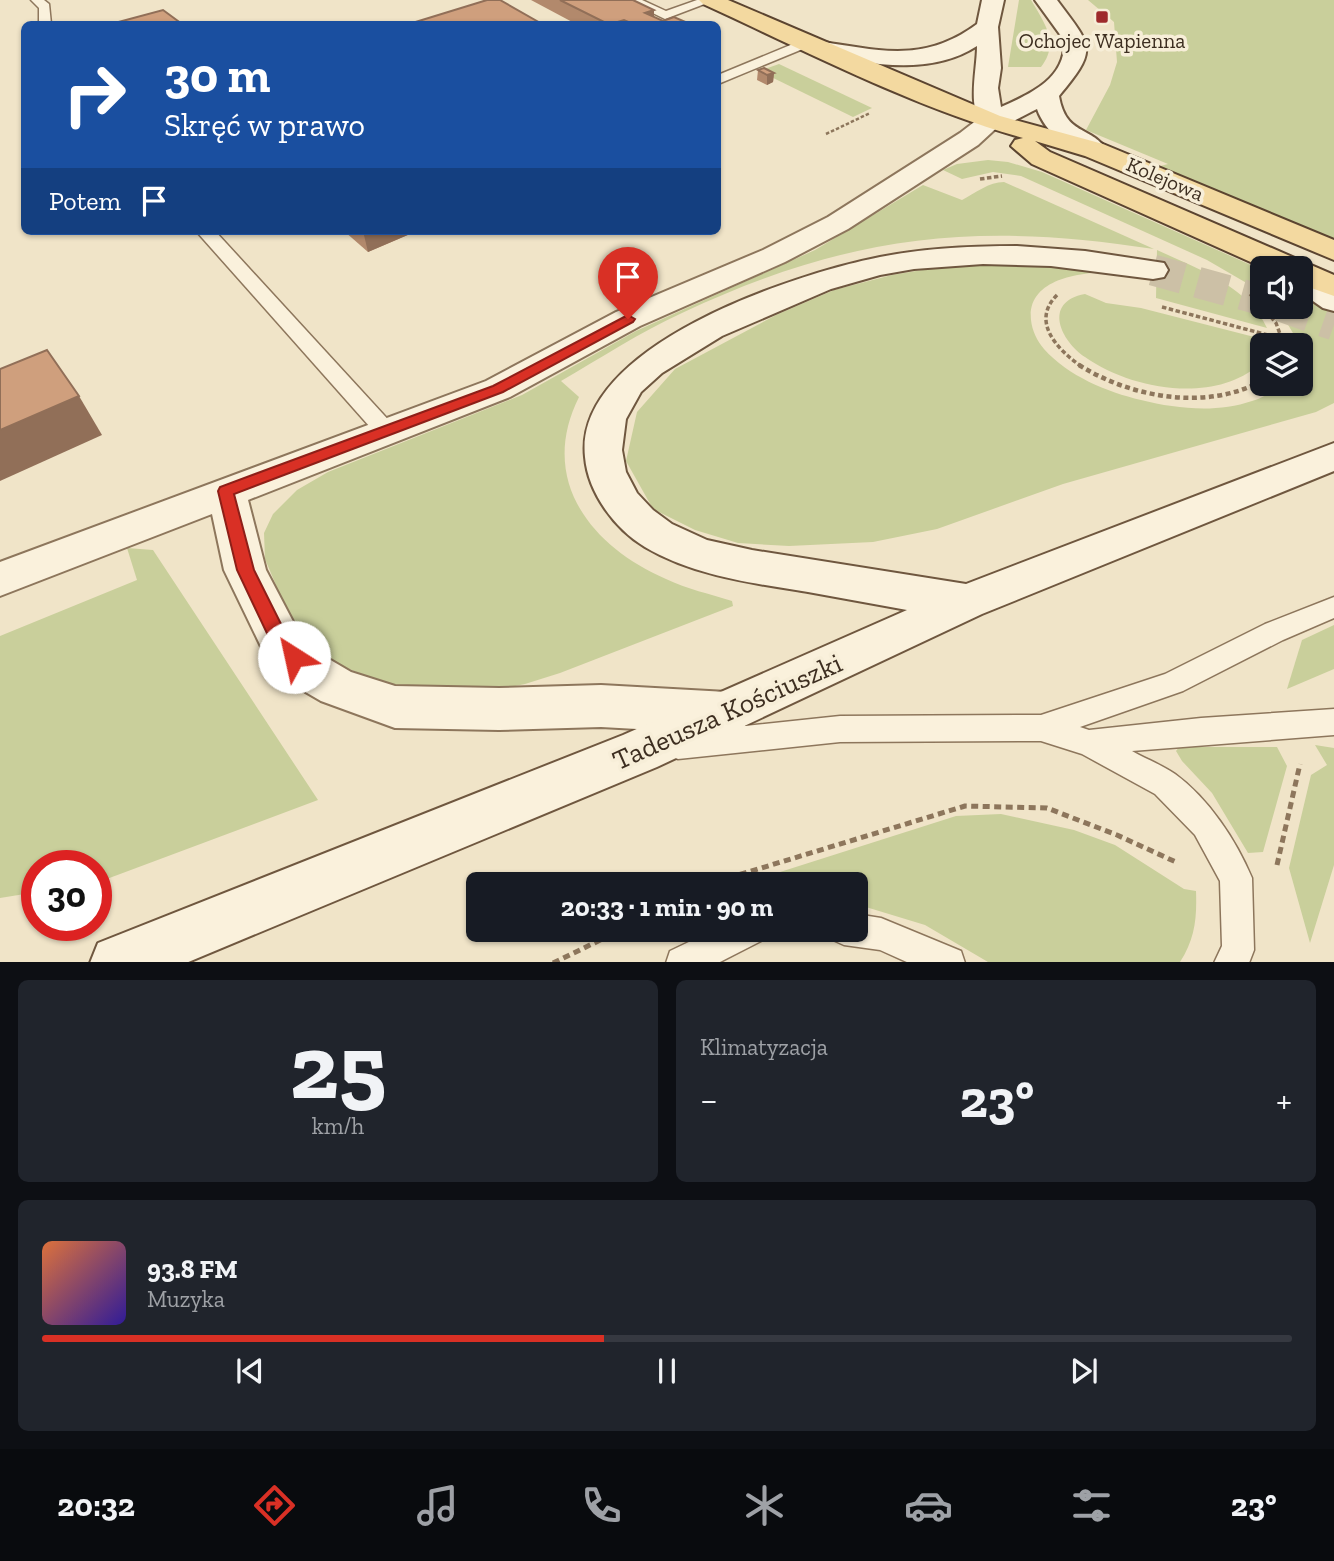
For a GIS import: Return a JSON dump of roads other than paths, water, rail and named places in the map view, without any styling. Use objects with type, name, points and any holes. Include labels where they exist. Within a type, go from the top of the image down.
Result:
[{"type":"main road","name":"Kolejowa","points":[[709,0],[991,121],[1094,150],[1334,251]]},
{"type":"main road","name":"Kolejowa","points":[[991,121],[1041,158],[1261,256]]},
{"type":"main road","name":"Kolejowa","points":[[1313,278],[1334,287]]},
{"type":"street","points":[[991,121],[986,88],[989,68],[986,27],[993,0]]},
{"type":"street","points":[[0,579],[498,389],[628,319],[774,256],[838,223],[969,139],[991,121],[1047,95],[1072,65],[1076,48],[1070,31],[1046,0]]},
{"type":"street","points":[[811,45],[898,57],[940,54],[967,42],[986,27]]},
{"type":"street","points":[[1047,95],[1049,115],[1057,125],[1094,150]]},
{"type":"street","points":[[967,602],[736,564],[694,552],[657,534],[630,512],[613,489],[606,472],[601,447],[605,425],[614,404],[630,383],[647,368],[691,340],[777,299],[850,273],[925,259],[1017,253],[1084,258],[1153,270]]},
{"type":"street","points":[[1313,286],[1334,301]]},
{"type":"street","name":"Tadeusza Kościuszki","points":[[118,962],[640,751],[967,602],[1334,456]]},
{"type":"street","points":[[226,491],[245,570],[283,646],[306,669],[337,687],[395,707],[499,709],[601,706],[727,713]]},
{"type":"lane","points":[[37,0],[44,7],[45,21]]},
{"type":"lane","points":[[632,0],[665,15],[709,0]]},
{"type":"lane","points":[[721,79],[811,45]]},
{"type":"lane","points":[[209,235],[386,431]]},
{"type":"lane","points":[[640,751],[840,729],[1041,727],[1173,683],[1274,632],[1334,607]]},
{"type":"lane","points":[[1089,743],[1225,729],[1334,722]]},
{"type":"lane","points":[[1041,727],[1089,743],[1165,784],[1206,825],[1236,878],[1238,950],[1230,962]]},
{"type":"lane","points":[[868,932],[881,934],[949,962]]},
{"type":"lane","points":[[682,962],[724,942]]},
{"type":"tunnel","points":[[1153,270],[1250,297]]},
{"type":"tunnel","points":[[1313,318],[1334,325]]},
{"type":"place","name":"Ochojec Wapienna","points":[[1102,17]]}]
